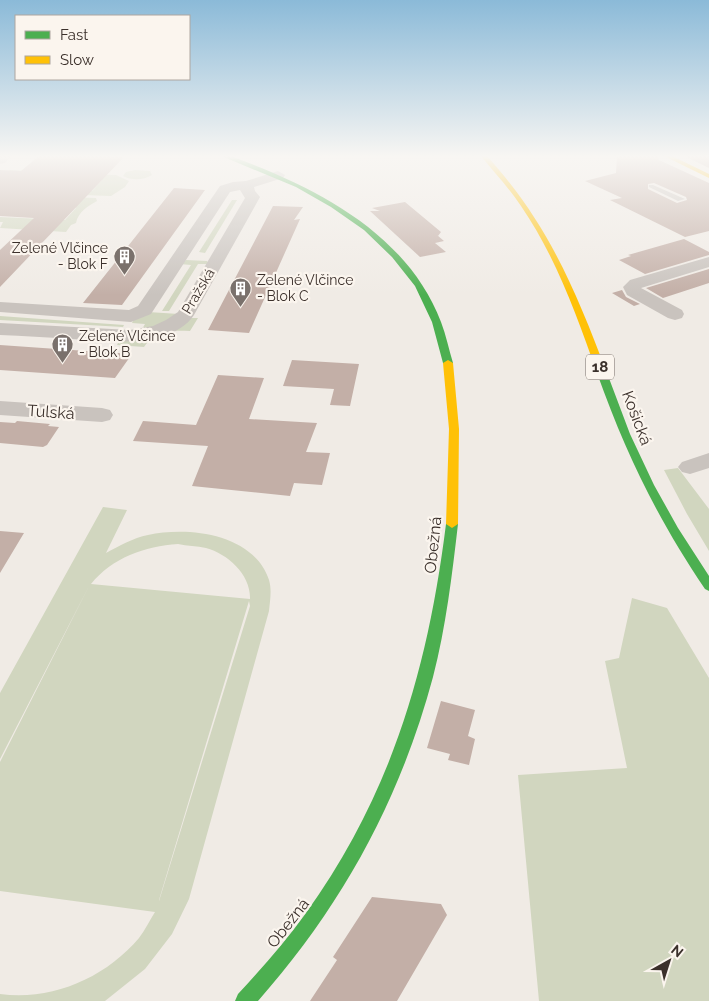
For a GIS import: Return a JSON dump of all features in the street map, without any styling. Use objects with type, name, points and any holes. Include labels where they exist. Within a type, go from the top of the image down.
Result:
[{"type":"street","points":[[0,307],[131,316],[139,314],[144,310],[216,202]]},
{"type":"street","name":"Pražská","points":[[0,329],[119,337],[134,336],[162,329],[177,322],[185,315],[250,202]]},
{"type":"street","name":"Obežná","points":[[245,1001],[272,971],[322,906],[363,839],[394,778],[416,720],[441,621],[452,530],[455,478],[453,394],[450,371],[439,328],[423,292],[413,276],[389,248],[352,216],[328,202]]},
{"type":"street","name":"Košická","points":[[522,202],[552,248],[570,288],[633,453],[676,534],[709,586]]},
{"type":"street","name":"Pražská","points":[[180,256],[217,259]]},
{"type":"street","points":[[676,314],[633,291],[632,287],[636,284],[709,262]]},
{"type":"street","name":"Tulská","points":[[0,408],[102,416]]},
{"type":"green space","points":[[71,202],[96,202],[84,210],[76,223],[71,225],[66,232],[0,228],[3,222],[0,222],[0,217],[65,220],[76,208]]},
{"type":"green space","points":[[231,202],[236,202],[205,253],[199,252]]},
{"type":"green space","points":[[186,260],[207,261],[209,264],[198,264],[169,311],[162,311],[191,265],[180,264]]},
{"type":"green space","points":[[148,312],[179,314],[176,318],[141,331],[145,324],[132,323],[134,319]]},
{"type":"green space","points":[[0,316],[124,325],[123,327],[0,320]]},
{"type":"green space","points":[[190,318],[198,318],[190,331],[164,332],[153,337],[144,347],[117,345],[119,341]]},
{"type":"green space","points":[[678,468],[709,509],[709,551],[664,470]]},
{"type":"green space","points":[[103,507],[127,510],[106,553],[142,536],[164,532],[200,533],[235,543],[250,552],[261,564],[269,580],[271,592],[269,611],[189,899],[172,934],[145,969],[105,1001],[0,1001],[0,994],[39,994],[76,984],[94,975],[110,965],[139,938],[155,912],[0,891],[0,762],[89,586],[0,759],[0,693]],"holes":[[[178,544],[206,548],[230,560],[247,582],[250,599],[91,584],[99,575],[119,560],[153,547]],[[249,601],[250,606],[159,901],[159,900]]]},
{"type":"green space","points":[[632,598],[667,608],[709,678],[709,1001],[539,1001],[518,775],[627,768],[605,661],[619,658]]},
{"type":"building","points":[[0,202],[81,202],[0,287],[0,250],[34,218],[0,216]]},
{"type":"building","points":[[163,202],[197,202],[122,305],[83,303]]},
{"type":"building","points":[[405,202],[441,232],[438,236],[444,241],[435,243],[446,252],[420,257],[370,211],[380,211],[372,208]]},
{"type":"building","points":[[613,202],[709,202],[709,231],[685,237]]},
{"type":"building","points":[[273,206],[303,207],[294,220],[300,219],[249,333],[208,330]]},
{"type":"building","points":[[684,239],[709,252],[709,255],[645,274],[619,260],[631,256],[628,255]]},
{"type":"building","points":[[709,269],[709,283],[663,298],[646,288]]},
{"type":"building","points":[[622,290],[626,297],[640,304],[634,306],[612,293]]},
{"type":"building","name":"Zelené Vlčince - Blok B","points":[[0,345],[132,354],[115,378],[0,370]]},
{"type":"building","points":[[292,360],[359,364],[350,406],[330,405],[334,389],[283,386]]},
{"type":"building","points":[[218,375],[264,378],[249,419],[317,423],[306,452],[330,453],[322,485],[294,483],[290,496],[192,486],[208,446],[133,441],[143,421],[196,425]]},
{"type":"building","points":[[17,421],[50,424],[48,426],[59,427],[47,445],[43,447],[0,443],[0,422],[15,423]]},
{"type":"building","points":[[0,531],[24,533],[0,573]]},
{"type":"building","points":[[441,701],[475,710],[468,736],[475,739],[469,765],[448,760],[450,754],[427,748]]},
{"type":"building","points":[[372,897],[441,904],[447,915],[397,1001],[310,1001],[337,960],[333,957]]},
{"type":"traffic: fast","points":[[328,202],[366,228],[395,255],[418,286],[437,322],[448,363]]},
{"type":"traffic: fast","points":[[602,373],[625,434],[648,485],[673,530],[709,586]]},
{"type":"traffic: fast","points":[[245,1001],[285,955],[321,907],[349,863],[394,771],[412,724],[426,676],[446,576],[452,524]]},
{"type":"traffic: slow","points":[[522,202],[555,258],[588,334],[602,373]]},
{"type":"traffic: slow","points":[[448,363],[454,429],[452,524]]},
{"type":"place","name":"Zelené Vlčince - Blok F","points":[[124,275]]},
{"type":"place","name":"Zelené Vlčince - Blok C","points":[[241,307]]},
{"type":"place","name":"Zelené Vlčince - Blok B","points":[[63,363]]}]
